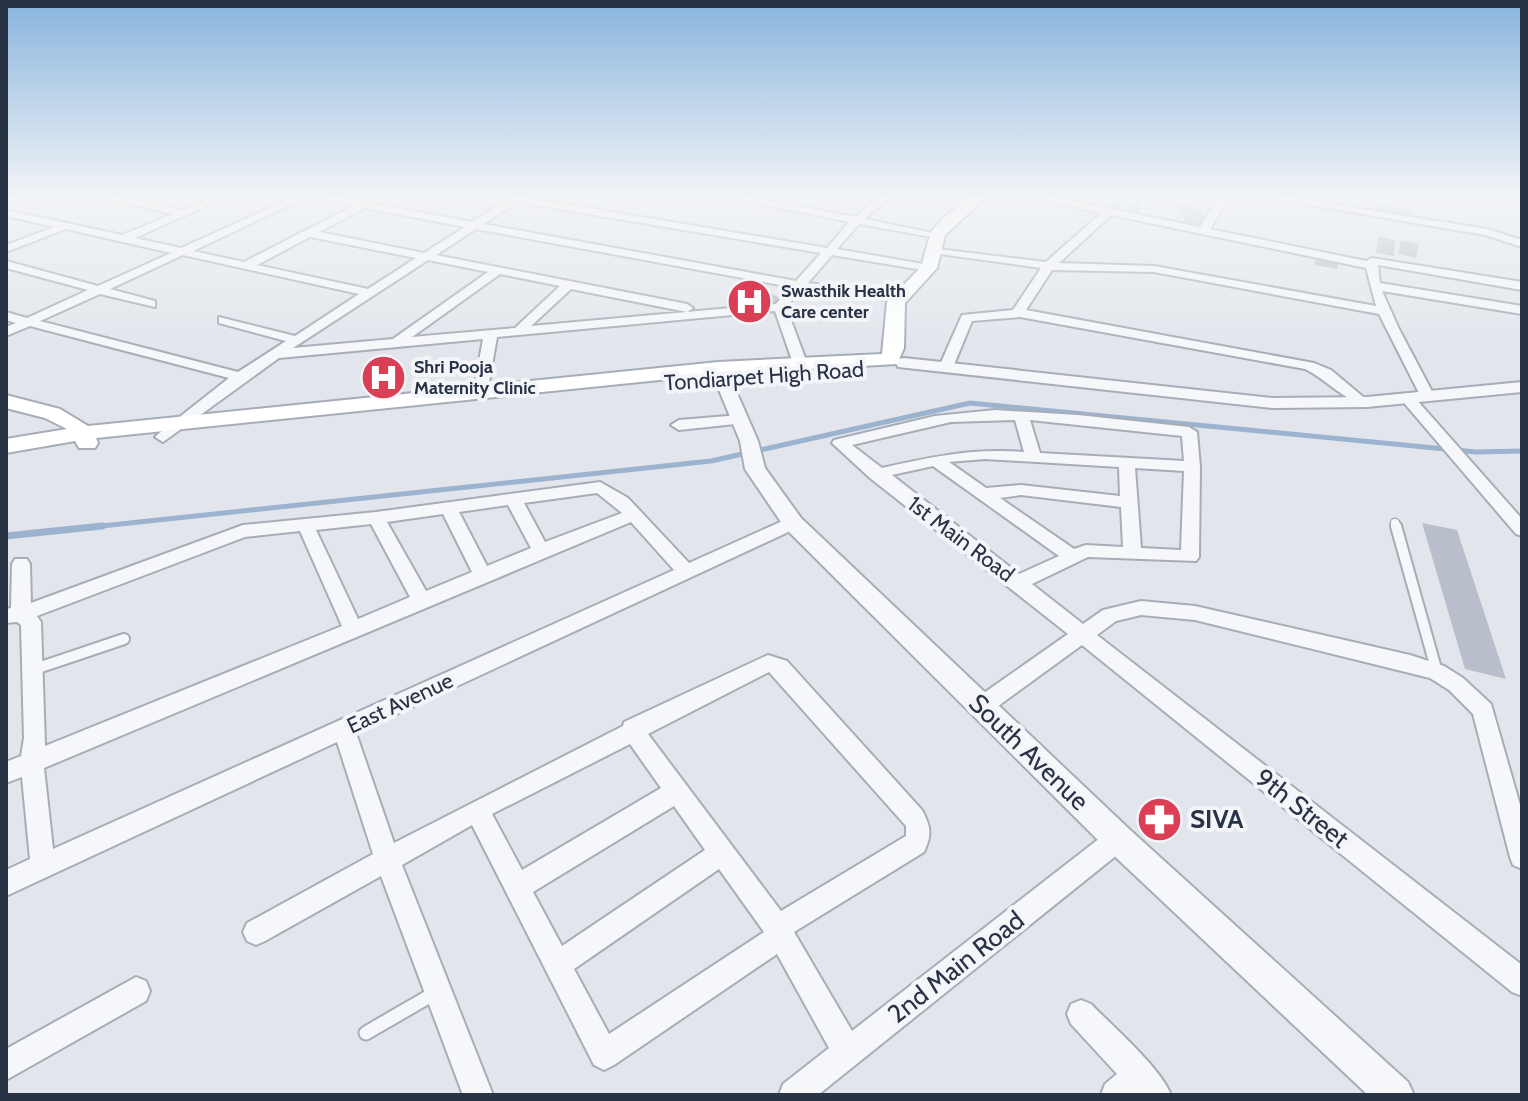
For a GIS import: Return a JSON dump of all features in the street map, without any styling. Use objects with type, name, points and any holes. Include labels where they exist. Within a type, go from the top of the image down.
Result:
[{"type":"main road","points":[[897,362],[908,306],[904,298],[929,268],[934,248]]},
{"type":"main road","name":"Tondiarpet High Road","points":[[6,446],[74,442],[163,437],[720,373],[800,363],[897,362],[895,368],[720,373],[181,424],[74,442],[6,459]]},
{"type":"main road","points":[[6,401],[35,410],[37,418],[74,442]]},
{"type":"street","points":[[161,248],[370,293]]},
{"type":"street","points":[[6,332],[190,248]]},
{"type":"street","points":[[245,266],[279,248]]},
{"type":"street","points":[[380,248],[495,273],[710,312]]},
{"type":"street","points":[[163,437],[240,377],[440,248]]},
{"type":"street","points":[[592,248],[798,285],[904,298]]},
{"type":"street","points":[[827,248],[929,268]]},
{"type":"street","points":[[962,248],[1049,266],[1154,269],[1384,311]]},
{"type":"street","points":[[1020,313],[1019,309],[1049,266],[1068,248]]},
{"type":"street","points":[[1288,248],[1370,265]]},
{"type":"street","points":[[276,354],[780,307],[831,249]]},
{"type":"street","points":[[1428,397],[1384,311],[1370,265],[1373,260],[1522,286]]},
{"type":"street","points":[[6,264],[151,304]]},
{"type":"street","points":[[396,342],[495,273]]},
{"type":"street","points":[[521,329],[567,286]]},
{"type":"street","points":[[1375,286],[1522,310]]},
{"type":"street","points":[[780,307],[800,363]]},
{"type":"street","points":[[946,367],[967,318],[1020,313],[1309,366],[1326,373],[1361,401]]},
{"type":"street","points":[[6,316],[240,377]]},
{"type":"street","points":[[224,320],[296,340]]},
{"type":"street","points":[[480,394],[491,332]]},
{"type":"street","name":"Tondiarpet High Road","points":[[897,362],[1118,389],[1275,403],[1410,401],[1522,387]]},
{"type":"street","name":"South Avenue","points":[[720,373],[752,455],[793,523],[1118,839],[1395,1095]]},
{"type":"street","points":[[1410,401],[1522,530]]},
{"type":"street","name":"1st Main Road","points":[[1021,416],[964,416],[932,420],[840,443],[1083,634]]},
{"type":"street","points":[[1019,582],[1086,551],[1190,557],[1192,467],[1189,432],[1021,416],[1033,457]]},
{"type":"street","points":[[679,425],[740,420]]},
{"type":"street","points":[[876,474],[935,460],[985,454],[1192,467]]},
{"type":"street","points":[[935,460],[1071,556]]},
{"type":"street","points":[[1127,464],[1132,553]]},
{"type":"street","points":[[13,615],[243,531],[376,518],[600,487],[611,492],[687,572]]},
{"type":"street","points":[[984,494],[1021,490],[1129,502]]},
{"type":"street","points":[[513,498],[541,551]]},
{"type":"street","points":[[448,508],[483,575]]},
{"type":"street","points":[[6,773],[632,516]]},
{"type":"street","points":[[376,518],[422,601]]},
{"type":"street","name":"East Avenue","points":[[6,883],[793,523]]},
{"type":"street","points":[[306,526],[353,629]]},
{"type":"street","points":[[13,615],[21,564]]},
{"type":"street","points":[[982,706],[1110,615],[1158,607],[1240,623],[1437,672],[1472,696],[1483,710],[1522,857]]},
{"type":"street","points":[[13,615],[31,622],[32,762],[43,867]]},
{"type":"street","name":"9th Street","points":[[1083,634],[1522,982]]},
{"type":"street","points":[[256,932],[477,810],[632,729],[768,663],[780,667],[914,818],[919,825],[920,836],[915,844],[779,932],[604,1055],[477,810]]},
{"type":"street","points":[[344,729],[387,858],[478,1095]]},
{"type":"street","points":[[632,729],[779,932],[848,1053]]},
{"type":"street","points":[[518,887],[677,791]]},
{"type":"street","name":"2nd Main Road","points":[[794,1095],[1118,839]]},
{"type":"street","points":[[557,965],[722,853]]},
{"type":"street","points":[[6,1065],[136,991]]},
{"type":"street","points":[[1081,1014],[1136,1088]]},
{"type":"lane","points":[[1395,523],[1437,672]]},
{"type":"lane","points":[[32,670],[124,639]]},
{"type":"lane","points":[[366,1033],[438,992]]},
{"type":"building","points":[[1377,248],[1394,248],[1394,256],[1376,253]]},
{"type":"building","points":[[1399,248],[1418,248],[1416,258],[1398,254]]},
{"type":"building","points":[[1316,257],[1339,261],[1337,269],[1314,265]]},
{"type":"building","points":[[762,293],[783,297],[778,303],[766,301],[764,305],[727,308],[735,294],[758,298]]},
{"type":"building","points":[[393,371],[392,380],[369,383],[370,374]]},
{"type":"building","points":[[1422,523],[1457,530],[1506,679],[1465,669]]},
{"type":"waterway","points":[[91,527],[711,461],[970,403],[1476,452],[1522,451]]},
{"type":"waterway","points":[[91,527],[102,526]]},
{"type":"waterway","points":[[6,536],[91,527]]},
{"type":"waterway","points":[[83,528],[91,527]]},
{"type":"place","name":"Swasthik Health Care center","points":[[750,301]]},
{"type":"place","name":"Shri Pooja Maternity Clinic","points":[[383,377]]},
{"type":"place","name":"SIVA","points":[[1159,819]]}]
